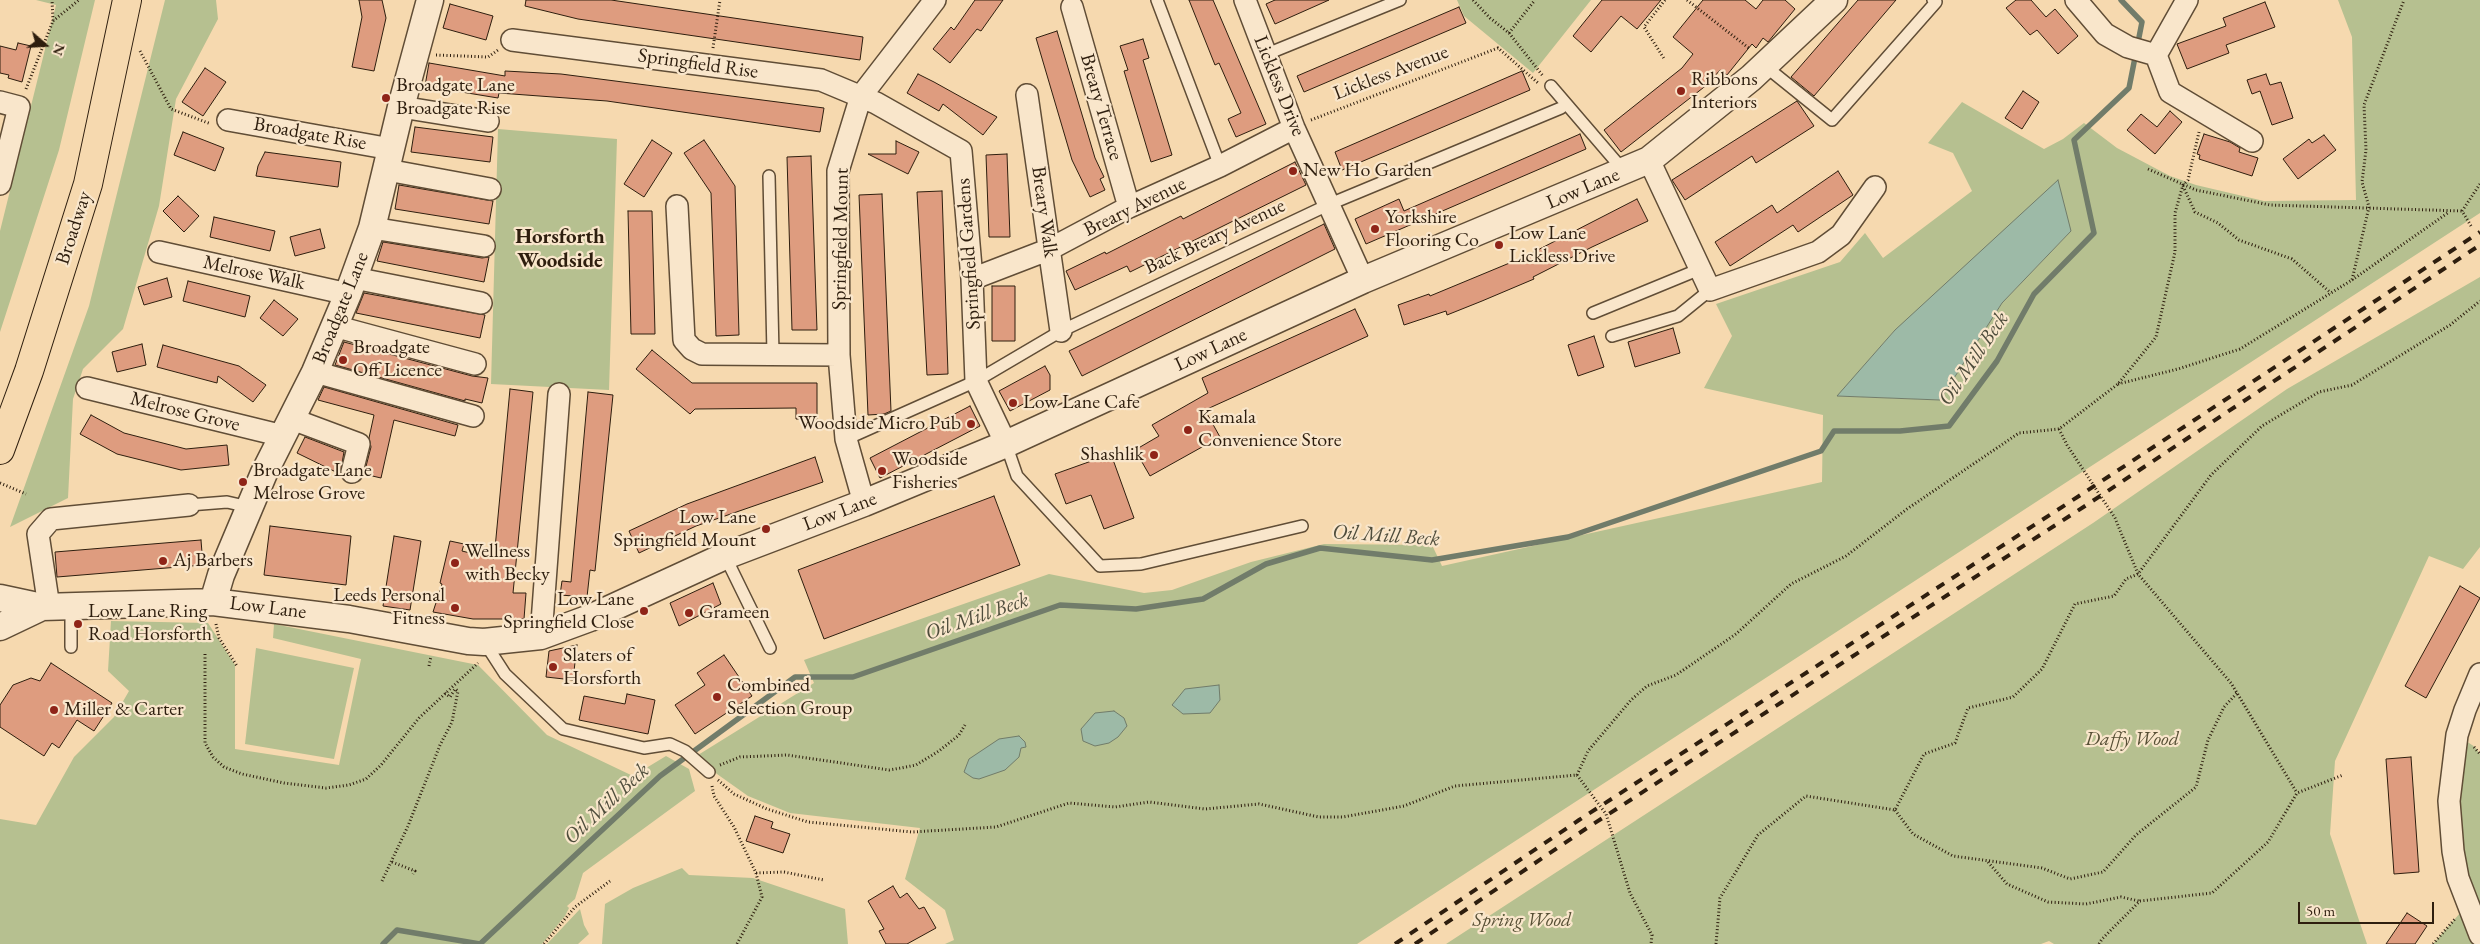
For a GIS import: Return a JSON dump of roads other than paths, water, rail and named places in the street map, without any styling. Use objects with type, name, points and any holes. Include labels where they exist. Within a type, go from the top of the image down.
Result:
[{"type":"highway","name":"Broadway","points":[[0,450],[29,371],[88,184],[125,10]]},
{"type":"street","name":"Broadgate Lane","points":[[213,602],[221,575],[249,507],[315,372],[351,286],[372,228],[401,107],[430,0]]},
{"type":"street","name":"Springfield Mount","points":[[864,503],[846,439],[839,355],[838,171],[870,101],[935,0]]},
{"type":"street","name":"Lickless Drive","points":[[1245,0],[1294,128],[1363,280]]},
{"type":"street","name":"Low Lane","points":[[0,598],[54,606],[213,602],[349,618],[435,636],[483,650],[541,636],[590,618],[725,556],[864,503],[1006,444],[1363,280],[1649,160],[1766,65],[1834,0]]},
{"type":"street","points":[[2076,0],[2105,34],[2128,47],[2156,55]]},
{"type":"street","points":[[2156,55],[2187,0]]},
{"type":"street","name":"Breary Terrace","points":[[1072,7],[1130,207]]},
{"type":"street","name":"Springfield Rise","points":[[512,40],[821,80],[870,101]]},
{"type":"street","points":[[2156,55],[2170,92],[2252,141]]},
{"type":"street","name":"Breary Walk","points":[[1027,95],[1061,330]]},
{"type":"street","name":"Springfield Gardens","points":[[870,101],[961,151],[972,279],[976,381],[1006,444]]},
{"type":"street","points":[[0,184],[10,104]]},
{"type":"street","points":[[401,107],[488,121]]},
{"type":"street","name":"Broadgate Rise","points":[[228,120],[389,160],[490,188]]},
{"type":"street","name":"Breary Avenue","points":[[972,279],[1050,249],[1130,207],[1220,166],[1294,128]]},
{"type":"street","points":[[1649,160],[1710,290],[1818,252],[1841,235],[1875,187]]},
{"type":"street","points":[[677,206],[684,340],[692,349],[702,354],[839,355]]},
{"type":"street","points":[[372,228],[484,246]]},
{"type":"street","name":"Melrose Walk","points":[[159,252],[351,286],[481,303]]},
{"type":"street","points":[[334,326],[475,364]]},
{"type":"street","points":[[315,372],[473,416]]},
{"type":"street","name":"Melrose Grove","points":[[86,388],[287,427],[359,444],[352,472]]},
{"type":"street","points":[[541,636],[559,394]]},
{"type":"street","points":[[54,606],[38,534],[51,519],[189,506]]},
{"type":"street","name":"Low Lane","points":[[0,626],[54,606]]},
{"type":"street","points":[[2480,674],[2457,735],[2449,794],[2453,851],[2467,905],[2480,935]]},
{"type":"lane","points":[[1157,0],[1220,166]]},
{"type":"lane","points":[[1267,54],[1400,0]]},
{"type":"lane","points":[[1766,65],[1832,120],[1936,2],[1933,0]]},
{"type":"lane","points":[[1551,86],[1624,172]]},
{"type":"lane","name":"Back Breary Avenue","points":[[846,439],[976,381],[1061,330],[1330,204],[1561,108]]},
{"type":"lane","points":[[769,176],[773,354]]},
{"type":"lane","points":[[1592,313],[1700,268]]},
{"type":"lane","points":[[1612,336],[1678,316],[1704,297],[1710,290]]},
{"type":"lane","points":[[1006,444],[1017,476],[1100,566],[1141,564],[1302,526]]},
{"type":"lane","points":[[189,506],[227,502],[249,507]]},
{"type":"lane","points":[[725,556],[770,648]]},
{"type":"lane","points":[[54,606],[71,647]]},
{"type":"lane","points":[[483,650],[505,674],[563,729],[644,748],[670,744],[701,763],[709,772]]},
{"type":"waterway","name":"Oil Mill Beck","points":[[383,944],[397,930],[480,944],[660,776],[795,677],[853,677],[1060,605],[1136,609],[1203,599],[1266,564],[1320,548],[1432,560],[1568,537],[1821,451],[1834,431],[1900,431],[1949,426],[1997,361],[2034,294],[2094,233],[2074,140],[2129,88],[2142,22],[2121,0]]},
{"type":"railway","points":[[1395,944],[1579,820],[2079,496],[2480,232]]},
{"type":"railway","points":[[1415,944],[1584,830],[2085,506],[2480,245]]},
{"type":"place","name":"Ribbons Interiors","points":[[1681,91]]},
{"type":"place","name":"Broadgate Lane Broadgate Rise","points":[[386,98]]},
{"type":"place","name":"New Ho Garden","points":[[1293,171]]},
{"type":"place","name":"Yorkshire Flooring Co","points":[[1375,229]]},
{"type":"place","name":"Low Lane Lickless Drive","points":[[1499,245]]},
{"type":"place","name":"Broadgate Off Licence","points":[[343,360]]},
{"type":"place","name":"Low Lane Cafe","points":[[1013,403]]},
{"type":"place","name":"Woodside Micro Pub","points":[[971,424]]},
{"type":"place","name":"Kamala Convenience Store","points":[[1188,430]]},
{"type":"place","name":"Shashlik","points":[[1154,455]]},
{"type":"place","name":"Woodside Fisheries","points":[[882,471]]},
{"type":"place","name":"Broadgate Lane Melrose Grove","points":[[243,482]]},
{"type":"place","name":"Low Lane Springfield Mount","points":[[766,529]]},
{"type":"place","name":"Aj Barbers","points":[[163,561]]},
{"type":"place","name":"Wellness with Becky","points":[[455,563]]},
{"type":"place","name":"Leeds Personal Fitness","points":[[455,608]]},
{"type":"place","name":"Low Lane Springfield Close","points":[[644,611]]},
{"type":"place","name":"Grameen","points":[[689,613]]},
{"type":"place","name":"Low Lane Ring Road Horsforth","points":[[78,624]]},
{"type":"place","name":"Slaters of Horsforth","points":[[553,667]]},
{"type":"place","name":"Combined Selection Group","points":[[717,697]]},
{"type":"place","name":"Miller & Carter","points":[[54,710]]},
{"type":"district","name":"Horsforth Woodside","points":[[560,249]]},
{"type":"park label","name":"Daffy Wood","points":[[2132,740]]},
{"type":"park label","name":"Spring Wood","points":[[1522,921]]}]
